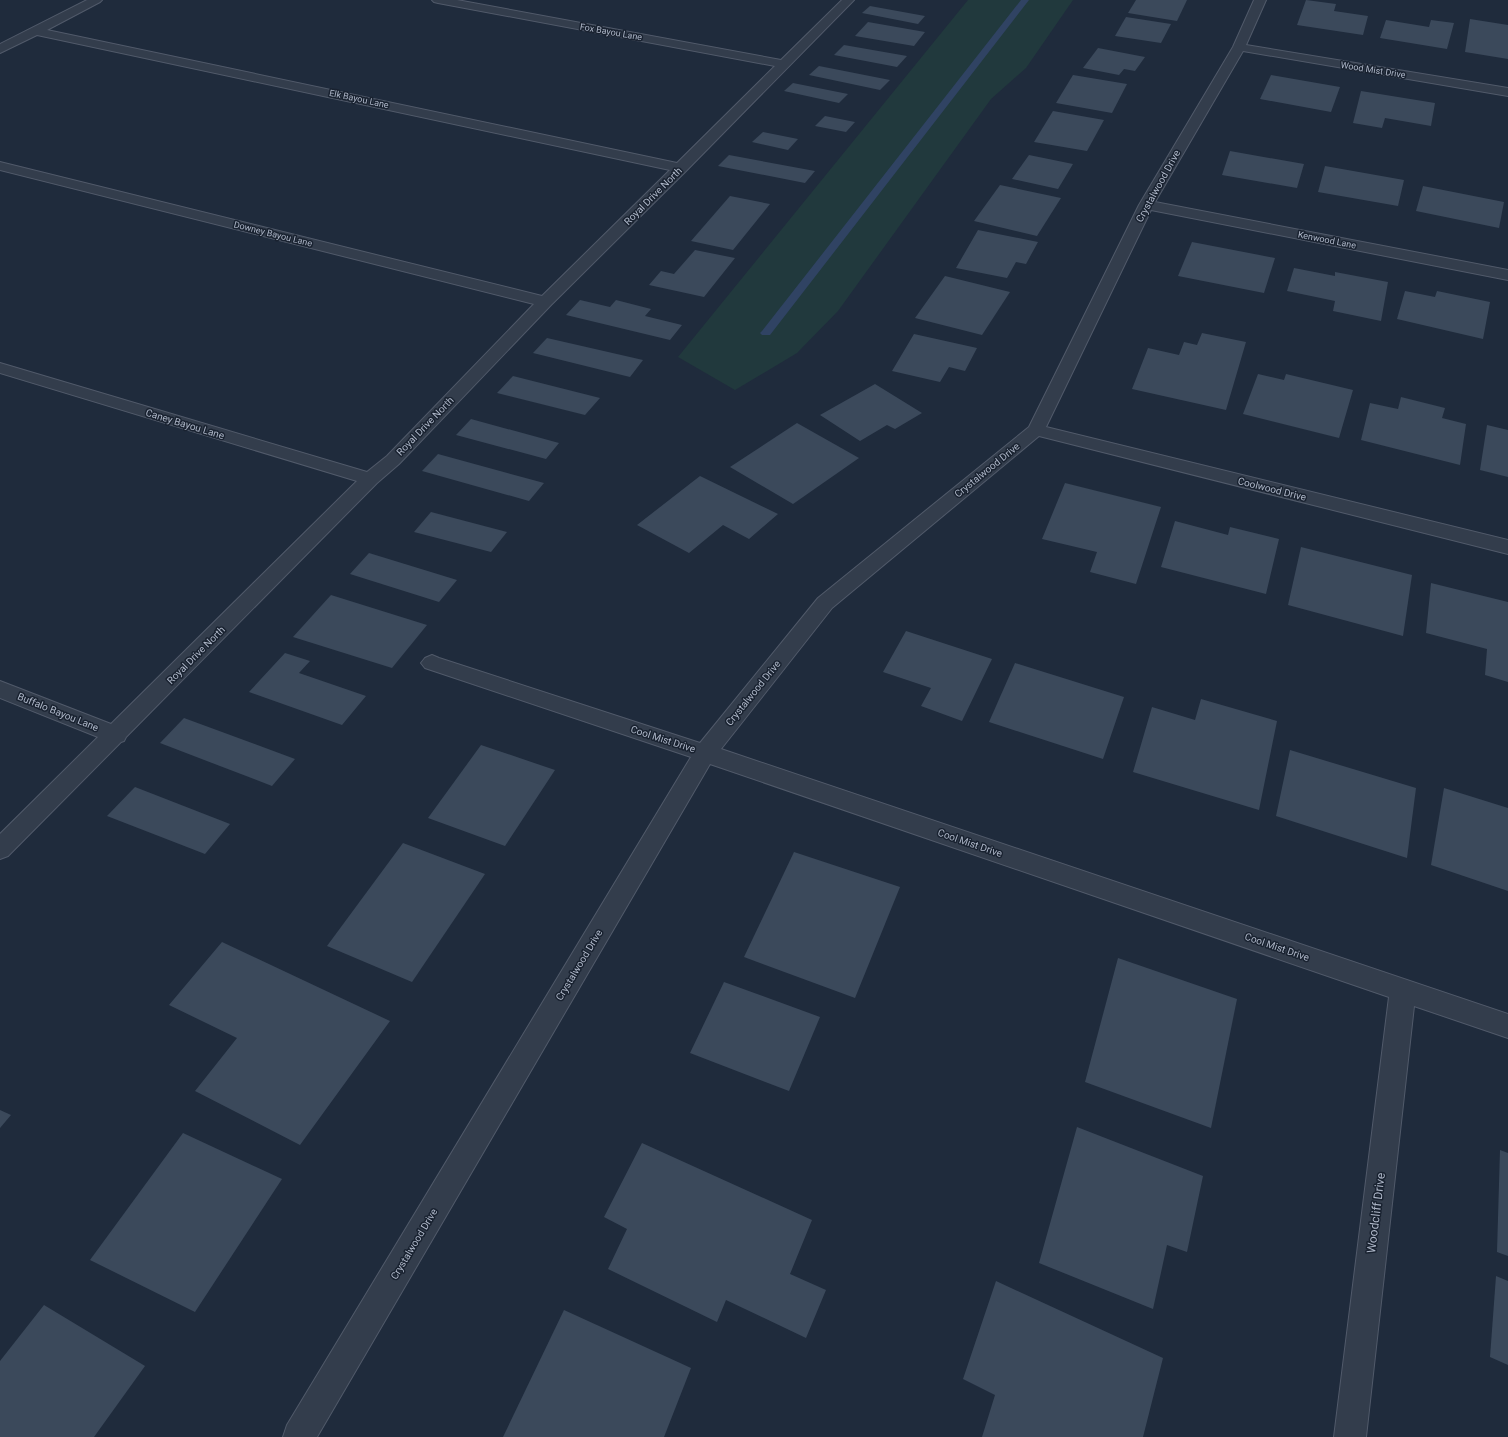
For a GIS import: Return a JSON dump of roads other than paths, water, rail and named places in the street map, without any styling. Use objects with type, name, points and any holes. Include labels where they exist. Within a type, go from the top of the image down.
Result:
[{"type":"street","points":[[0,49],[96,0]]},
{"type":"street","name":"Fox Bayou Lane","points":[[438,0],[785,64]]},
{"type":"street","name":"Royal Drive North","points":[[0,849],[116,735],[370,479],[392,460],[545,302],[848,0]]},
{"type":"street","name":"Crystalwood Drive","points":[[299,1437],[705,753],[825,603],[1036,430],[1146,205],[1239,47],[1260,0]]},
{"type":"street","name":"Elk Bayou Lane","points":[[37,31],[681,168]]},
{"type":"street","name":"Wood Mist Drive","points":[[1239,47],[1508,92]]},
{"type":"street","name":"Downey Bayou Lane","points":[[0,166],[545,302]]},
{"type":"street","name":"Kenwood Lane","points":[[1146,205],[1508,275]]},
{"type":"street","name":"Caney Bayou Lane","points":[[0,368],[370,479]]},
{"type":"street","name":"Coolwood Drive","points":[[1036,430],[1508,547]]},
{"type":"street","name":"Cool Mist Drive","points":[[432,663],[705,753],[1508,1026]]},
{"type":"street","name":"Buffalo Bayou Lane","points":[[0,689],[116,735]]},
{"type":"street","name":"Woodcliff Drive","points":[[1350,1437],[1403,990]]},
{"type":"waterway","points":[[766,333],[1025,0]]}]
